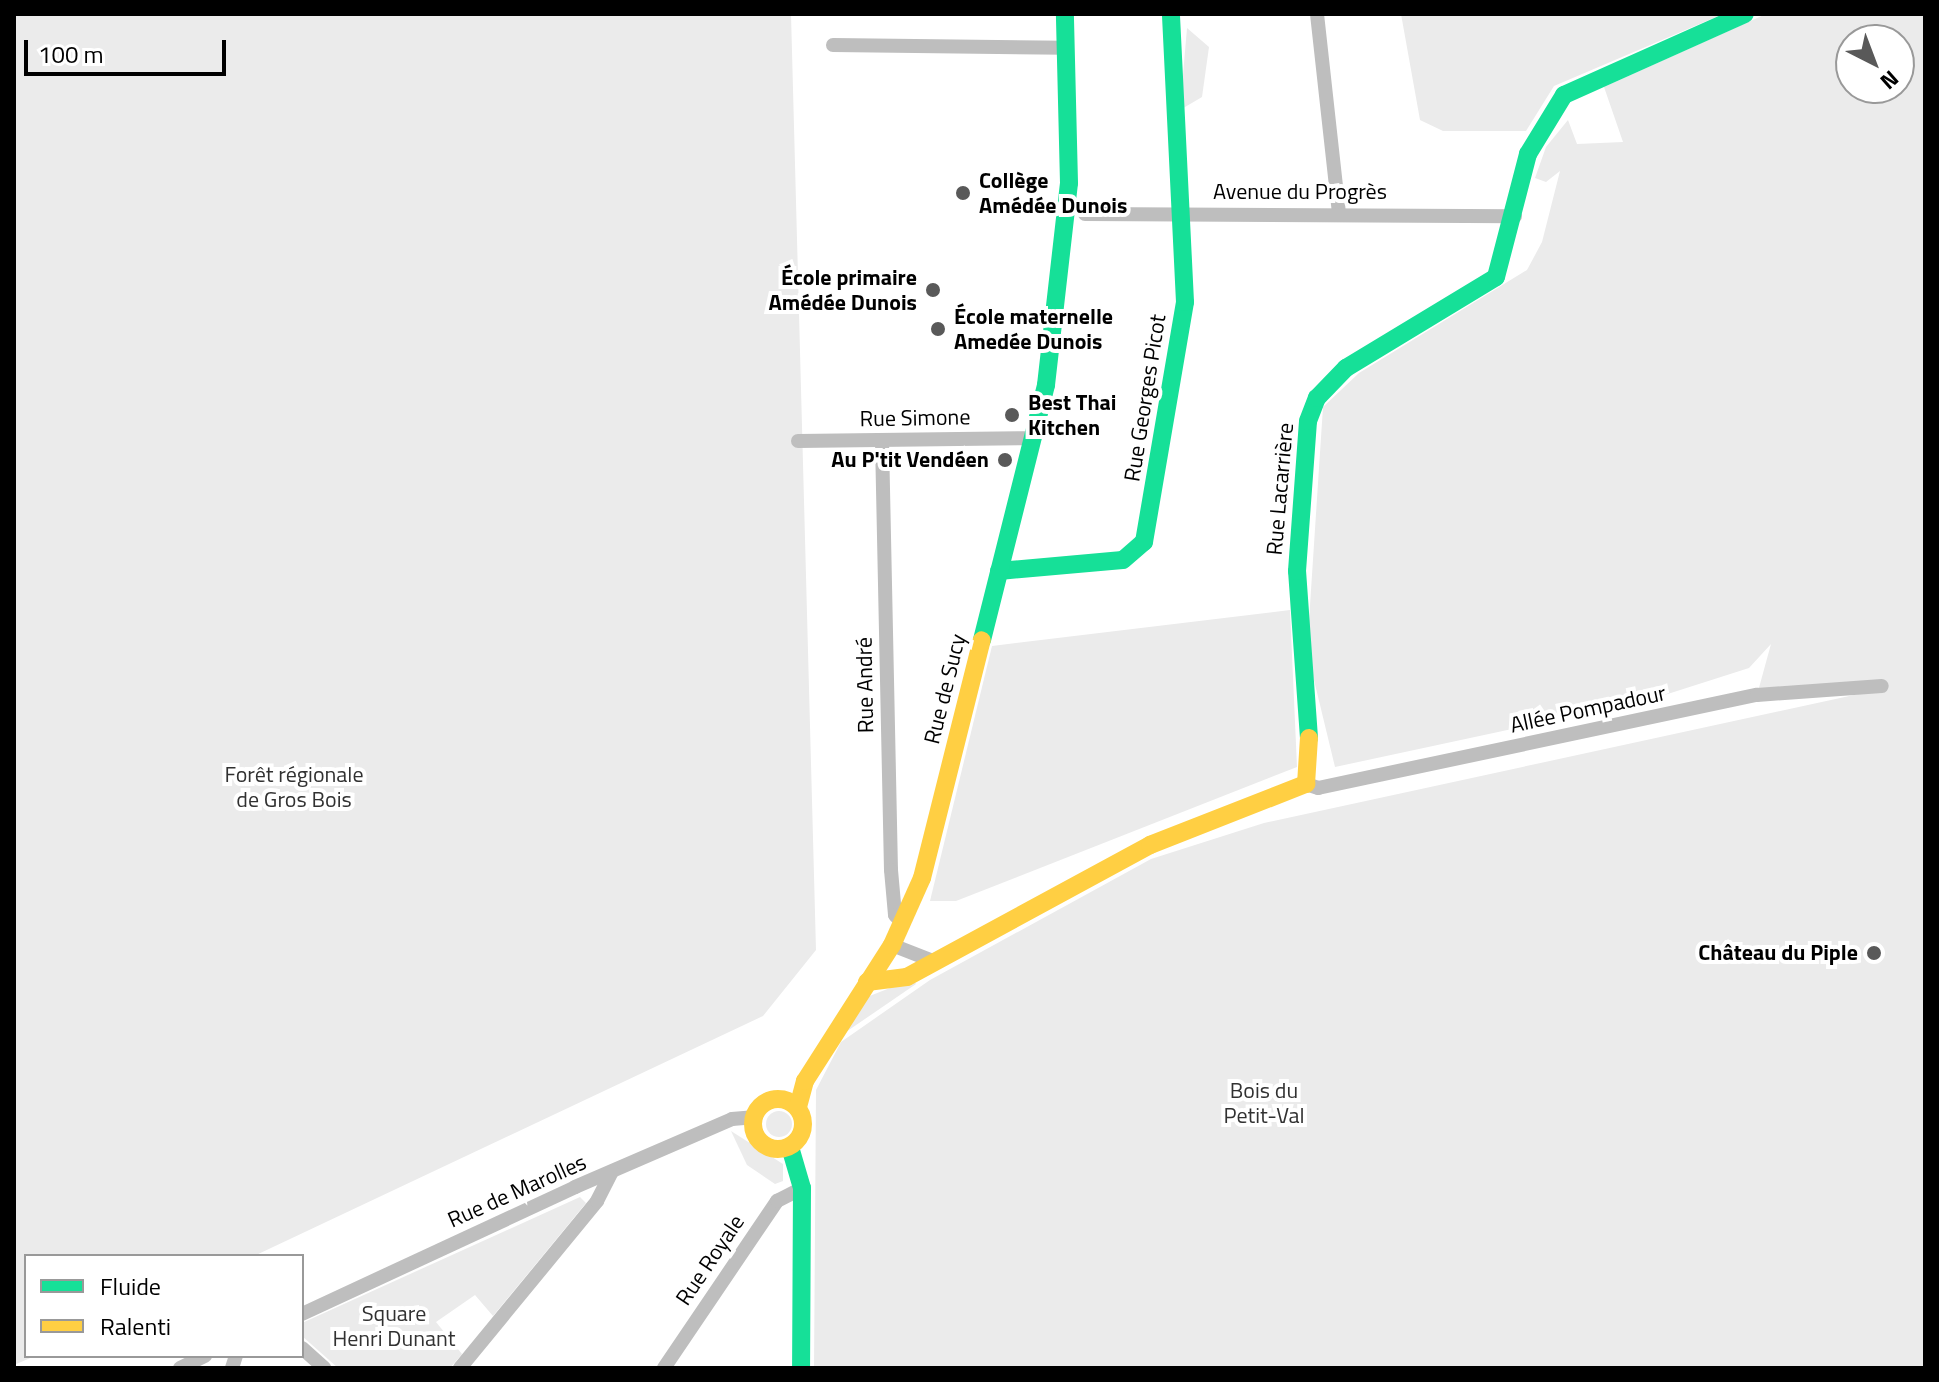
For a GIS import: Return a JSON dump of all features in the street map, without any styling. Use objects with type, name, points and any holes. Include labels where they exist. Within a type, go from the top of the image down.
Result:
[{"type":"street","name":"Rue de Sucy","points":[[791,1103],[892,945],[903,924],[936,830],[1033,438],[1060,279],[1068,162],[1065,14]]},
{"type":"street","name":"Rue Georges Picot","points":[[999,571],[1123,560],[1144,542],[1180,357],[1185,302],[1177,215],[1171,14]]},
{"type":"street","points":[[1317,14],[1339,213]]},
{"type":"street","name":"Rue Lacarrière","points":[[1306,784],[1311,759],[1297,571],[1308,421],[1330,380],[1496,277],[1515,216],[1533,139],[1564,95],[1745,14]]},
{"type":"street","points":[[833,45],[1065,48]]},
{"type":"street","name":"Avenue du Progrès","points":[[1085,214],[1515,216]]},
{"type":"street","name":"Rue Simone","points":[[798,441],[1033,438]]},
{"type":"street","name":"Rue André","points":[[882,441],[891,870],[895,915],[903,924]]},
{"type":"street","name":"Allée Pompadour","points":[[1306,784],[1318,788],[1757,695],[1882,686]]},
{"type":"street","points":[[867,982],[907,977],[1150,845],[1306,784]]},
{"type":"street","points":[[892,945],[933,961]]},
{"type":"street","points":[[791,1103],[804,1127],[790,1147],[759,1141],[753,1117],[762,1104],[791,1103]]},
{"type":"street","name":"Rue de Marolles","points":[[304,1313],[732,1119],[753,1117]]},
{"type":"street","points":[[790,1147],[802,1188],[801,1368]]},
{"type":"street","points":[[460,1368],[597,1201],[612,1172]]},
{"type":"street","name":"Rue Royale","points":[[664,1368],[777,1201],[802,1188]]},
{"type":"street","points":[[304,1350],[324,1368]]},
{"type":"street","points":[[180,1368],[201,1358]]},
{"type":"green space","name":"Forêt régionale de Gros Bois","points":[[14,14],[791,14],[816,950],[763,1016],[258,1254],[24,1254],[24,1358],[30,1358],[14,1365]]},
{"type":"green space","points":[[1401,14],[1723,14],[1554,86],[1526,131],[1443,131],[1420,120]]},
{"type":"green space","name":"Bois du Petit-Val","points":[[1766,14],[1925,14],[1925,1368],[814,1368],[816,1090],[841,1042],[930,980],[1151,859],[1264,823],[1877,690],[1757,695],[1771,644],[1749,668],[1652,699],[1335,767],[1307,651],[1323,407],[1359,373],[1527,270],[1542,242],[1560,171],[1546,182],[1535,178],[1546,147],[1568,120],[1577,144],[1623,142],[1604,87]]},
{"type":"green space","points":[[1187,28],[1209,47],[1202,97],[1180,110]]},
{"type":"green space","points":[[1290,610],[1297,767],[956,901],[930,901],[992,646]]},
{"type":"green space","points":[[913,979],[916,984],[843,1034],[867,997]]},
{"type":"green space","points":[[779,1111],[788,1115],[792,1124],[788,1133],[779,1137],[770,1133],[766,1124],[770,1115]]},
{"type":"green space","points":[[731,1131],[783,1164],[783,1181],[775,1184],[747,1165]]},
{"type":"green space","name":"Square Henri Dunant","points":[[580,1197],[586,1203],[493,1316],[475,1295],[436,1322],[462,1354],[450,1368],[338,1368],[304,1338],[304,1322]]},
{"type":"traffic: fast","points":[[982,640],[1046,385],[1069,183],[1065,14]]},
{"type":"traffic: fast","points":[[999,571],[1123,560],[1144,542],[1185,302],[1171,14]]},
{"type":"traffic: fast","points":[[1309,738],[1297,571],[1308,421],[1317,398],[1346,368],[1496,277],[1528,154],[1564,95],[1745,14]]},
{"type":"traffic: fast","points":[[790,1147],[802,1188],[801,1368]]},
{"type":"traffic: slow","points":[[798,1107],[805,1081],[892,945],[922,878],[982,640]]},
{"type":"traffic: slow","points":[[867,982],[907,977],[1150,845],[1306,784],[1309,738]]},
{"type":"traffic: slow","points":[[768,1100],[788,1100],[802,1114],[803,1124],[802,1134],[788,1148],[768,1148],[754,1134],[754,1114],[768,1100]]},
{"type":"place","name":"Collège Amédée Dunois","points":[[963,193]]},
{"type":"place","name":"École primaire Amédée Dunois","points":[[933,290]]},
{"type":"place","name":"École maternelle Amedée Dunois","points":[[938,329]]},
{"type":"place","name":"Best Thai Kitchen","points":[[1012,415]]},
{"type":"place","name":"Au P'tit Vendéen","points":[[1005,460]]},
{"type":"place","name":"Château du Piple","points":[[1874,953]]}]
